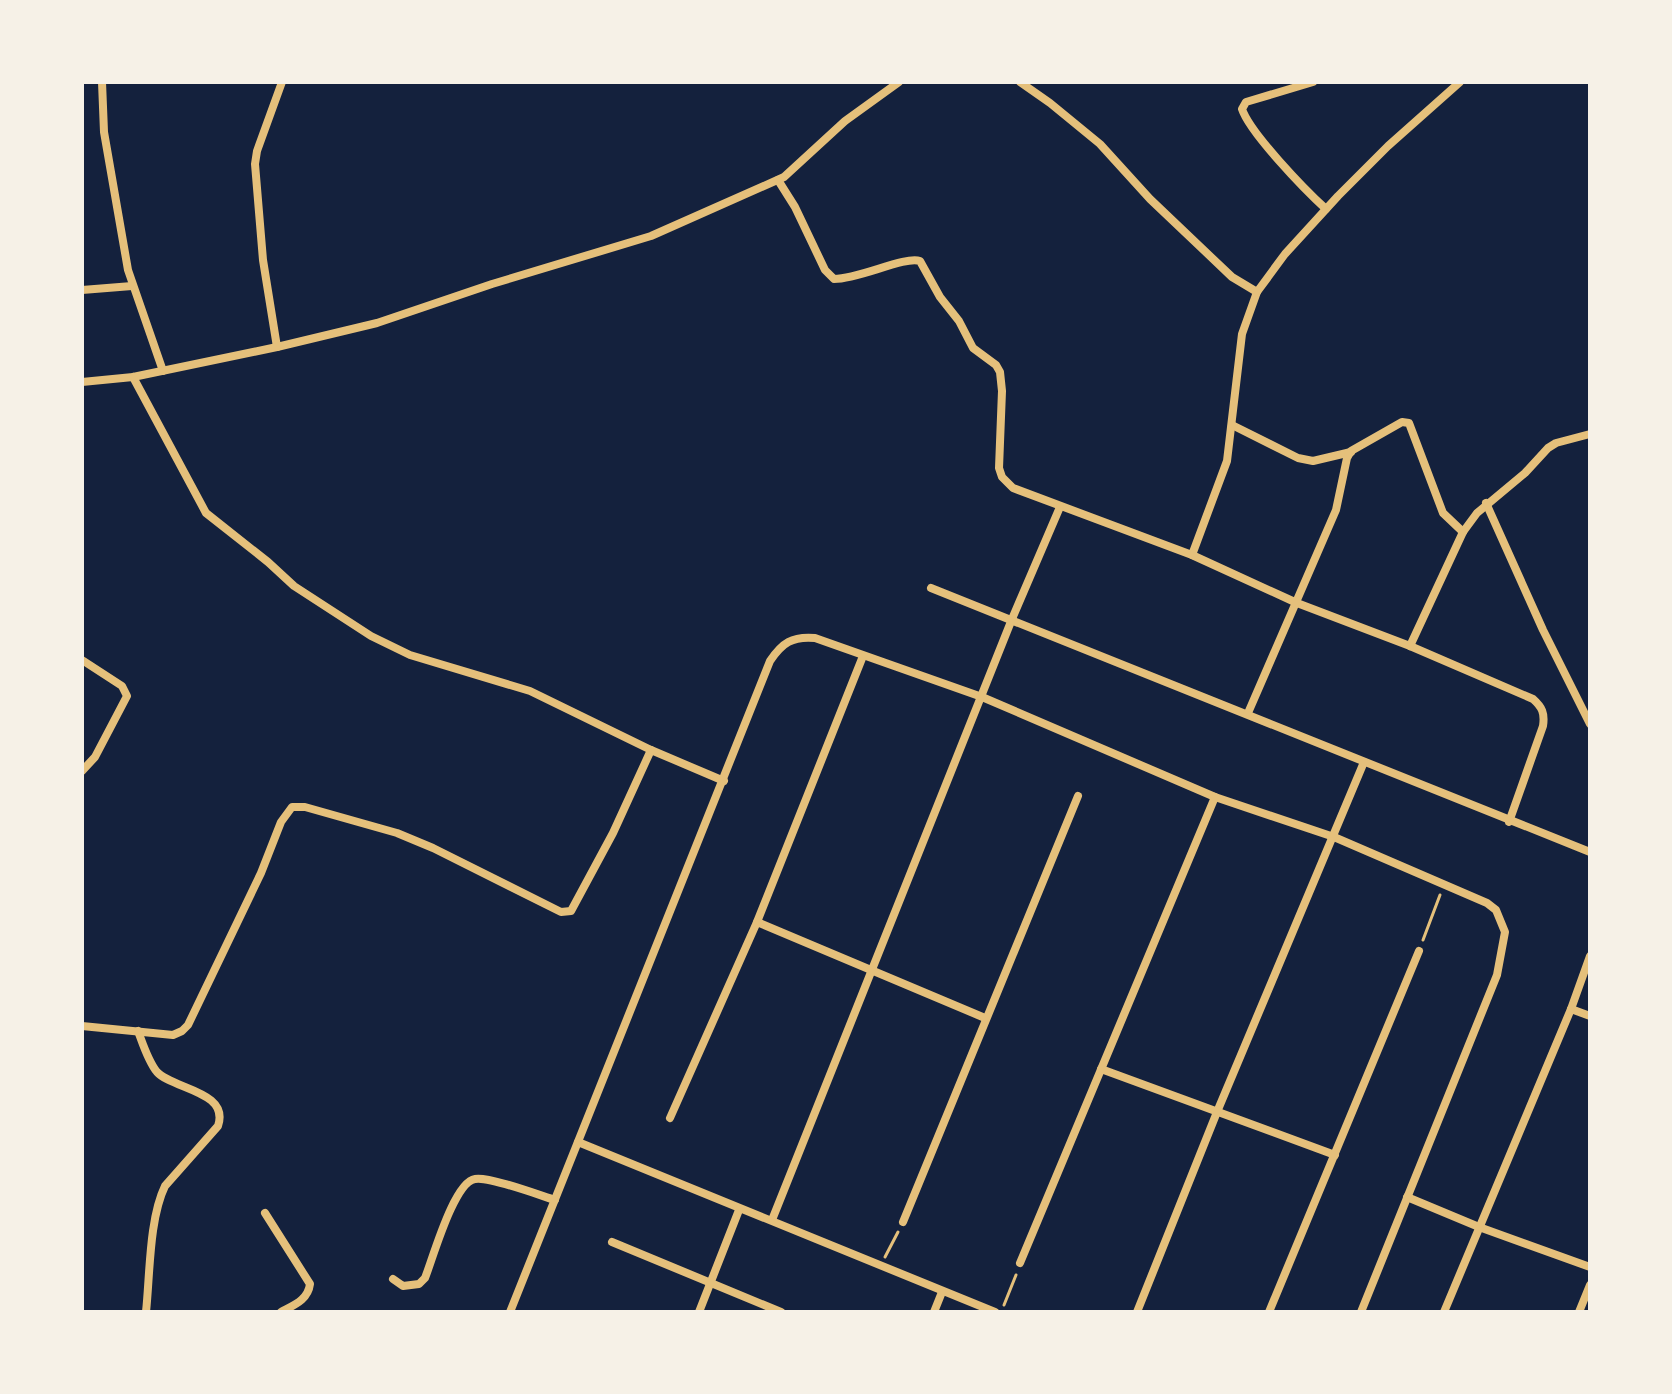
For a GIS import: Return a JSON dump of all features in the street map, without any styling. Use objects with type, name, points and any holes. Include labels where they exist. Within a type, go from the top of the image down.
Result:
[{"type":"street","points":[[102,82],[104,132],[132,286],[163,371]]},
{"type":"street","points":[[277,347],[263,260],[255,164],[282,82]]},
{"type":"street","points":[[82,382],[163,371],[377,323],[651,236],[778,180],[845,121],[899,82]]},
{"type":"street","points":[[1020,82],[1100,144],[1150,199],[1232,277],[1257,292]]},
{"type":"street","points":[[1192,555],[1227,461],[1242,334],[1257,292],[1285,254],[1326,209],[1388,146],[1460,82]]},
{"type":"street","points":[[1310,83],[1246,102],[1242,109],[1244,117],[1306,191],[1326,209]]},
{"type":"street","points":[[778,180],[795,207],[825,270],[834,279],[850,279],[908,260],[920,261],[973,348],[996,365],[1000,372],[999,468],[1002,477],[1013,488],[1192,555],[1297,603],[1410,646],[1533,699],[1542,708],[1543,726],[1509,822]]},
{"type":"street","points":[[82,290],[132,286]]},
{"type":"street","points":[[133,377],[206,513],[294,586],[371,636],[410,655],[530,691],[651,750],[724,781]]},
{"type":"street","points":[[1232,425],[1298,458],[1313,461],[1351,451],[1402,422],[1409,423],[1443,513],[1463,532]]},
{"type":"street","points":[[1410,646],[1463,532],[1486,503],[1525,473],[1548,448],[1564,440],[1590,434]]},
{"type":"street","points":[[1248,713],[1336,510],[1351,451]]},
{"type":"street","points":[[1486,503],[1543,630],[1590,724]]},
{"type":"street","points":[[772,1220],[1012,619],[1060,507]]},
{"type":"street","points":[[931,588],[1590,852]]},
{"type":"street","points":[[510,1312],[770,661],[790,639],[815,638],[982,697],[1215,797],[1334,837],[1496,910],[1505,932],[1497,975],[1361,1312]]},
{"type":"street","points":[[670,1118],[757,922],[863,656]]},
{"type":"street","points":[[82,660],[122,686],[127,696],[95,757],[82,771]]},
{"type":"street","points":[[82,1026],[173,1035],[188,1025],[261,873],[281,822],[292,807],[317,810],[397,833],[561,912],[567,912],[573,909],[585,888],[651,750]]},
{"type":"street","points":[[1137,1312],[1364,762]]},
{"type":"street","points":[[903,1222],[1078,796]]},
{"type":"street","points":[[1020,1263],[1215,797]]},
{"type":"street","points":[[757,922],[985,1018]]},
{"type":"street","points":[[1269,1312],[1419,951]]},
{"type":"street","points":[[1444,1312],[1571,1009],[1590,956]]},
{"type":"street","points":[[1571,1009],[1590,1016]]},
{"type":"street","points":[[138,1031],[158,1073],[174,1083],[196,1090],[216,1107],[220,1116],[218,1126],[165,1186],[160,1196],[155,1214],[146,1312]]},
{"type":"street","points":[[1101,1069],[1335,1155]]},
{"type":"street","points":[[578,1142],[995,1312]]},
{"type":"street","points":[[393,1279],[403,1286],[419,1284],[425,1278],[447,1218],[467,1182],[483,1179],[555,1200]]},
{"type":"street","points":[[1407,1197],[1590,1267]]},
{"type":"street","points":[[699,1312],[739,1210]]},
{"type":"street","points":[[265,1213],[310,1284],[302,1300],[281,1312]]},
{"type":"street","points":[[612,1242],[781,1312]]},
{"type":"street","points":[[1579,1312],[1590,1285]]},
{"type":"street","points":[[934,1312],[942,1292]]},
{"type":"path","points":[[1419,951],[1444,884]]},
{"type":"path","points":[[882,1264],[903,1222]]},
{"type":"path","points":[[1001,1312],[1020,1263]]}]
